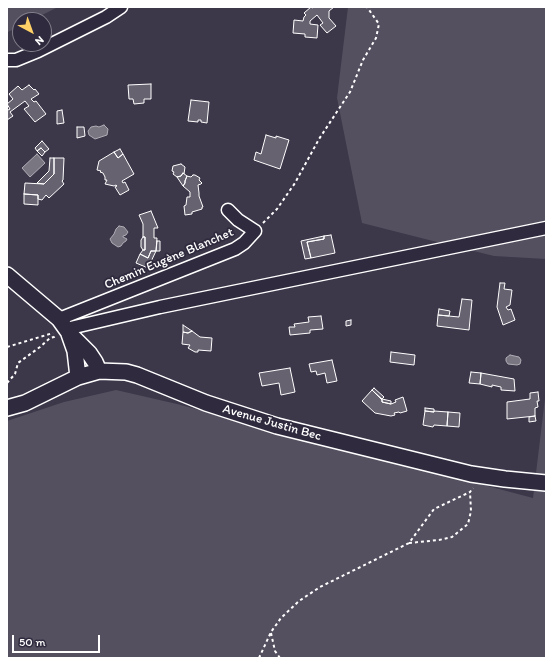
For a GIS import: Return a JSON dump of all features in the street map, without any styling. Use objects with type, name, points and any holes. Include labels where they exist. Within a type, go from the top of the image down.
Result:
[{"type":"street","points":[[7,60],[16,60],[38,51],[121,7]]},
{"type":"street","name":"Chemin Eugène Blanchet","points":[[63,328],[235,249],[244,243],[255,231],[238,220],[228,210]]},
{"type":"street","points":[[63,328],[546,228]]},
{"type":"street","points":[[7,275],[89,353],[99,371]]},
{"type":"street","points":[[63,328],[75,352],[78,377]]},
{"type":"street","name":"Avenue Justin Bec","points":[[7,408],[25,403],[78,377],[99,371],[126,372],[137,374],[206,403],[277,426],[471,474],[546,483]]},
{"type":"path","points":[[255,231],[277,208],[295,183],[319,139],[350,92],[363,60],[376,38],[379,24],[367,7]]},
{"type":"path","points":[[7,347],[63,328]]},
{"type":"path","points":[[7,383],[15,374],[18,363],[50,338],[54,337],[63,328]]},
{"type":"path","points":[[408,543],[434,509],[470,492],[475,486],[471,474]]},
{"type":"path","points":[[259,658],[271,632],[282,618],[299,601],[320,587],[408,543],[439,540],[452,537],[468,524],[471,511],[470,492]]},
{"type":"path","points":[[271,632],[274,651],[280,658]]},
{"type":"shaded area","points":[[7,7],[58,7],[48,12],[12,12],[12,30],[7,32]]},
{"type":"shaded area","points":[[348,7],[546,7],[546,259],[494,256],[362,223],[337,98]]},
{"type":"shaded area","points":[[104,125],[108,129],[107,135],[95,139],[89,135],[88,131],[91,127],[99,127]]},
{"type":"shaded area","points":[[37,154],[45,163],[30,177],[22,168]]},
{"type":"shaded area","points":[[119,226],[124,227],[128,232],[123,236],[127,239],[126,241],[118,247],[112,243],[110,239]]},
{"type":"shaded area","points":[[510,355],[519,357],[521,360],[520,364],[508,364],[506,358]]},
{"type":"shaded area","points":[[116,390],[177,404],[533,498],[546,390],[546,658],[7,658],[7,421],[64,402]]},
{"type":"building","points":[[311,7],[334,7],[329,11],[329,18],[336,26],[327,33],[320,25],[323,23],[317,15],[310,21],[310,24],[318,25],[317,38],[305,37],[305,34],[293,33],[294,20],[303,21],[306,15],[304,13]]},
{"type":"building","points":[[151,84],[151,99],[144,99],[144,103],[134,104],[133,99],[129,99],[128,85]]},
{"type":"building","points":[[29,85],[39,94],[31,99],[34,102],[36,101],[46,114],[35,122],[24,109],[29,106],[25,101],[10,112],[13,116],[7,120],[7,109],[10,109],[7,104],[13,99],[9,94],[18,86],[22,90]]},
{"type":"building","points":[[191,100],[209,102],[207,123],[201,122],[201,120],[198,120],[198,122],[188,121]]},
{"type":"building","points":[[62,110],[64,123],[57,124],[57,111]]},
{"type":"building","points":[[77,127],[84,127],[85,136],[77,138]]},
{"type":"building","points":[[266,135],[289,140],[280,169],[254,160],[256,152],[261,154]]},
{"type":"building","points":[[42,141],[49,149],[45,152],[41,148],[37,151],[35,148]]},
{"type":"building","points":[[41,148],[45,152],[42,156],[37,151]]},
{"type":"building","points":[[120,149],[123,154],[118,158],[114,152]]},
{"type":"building","points":[[114,152],[118,158],[123,154],[134,174],[122,181],[123,183],[125,182],[129,190],[120,195],[115,187],[117,186],[105,184],[107,180],[105,180],[103,173],[97,170],[99,161]]},
{"type":"building","points":[[50,158],[54,158],[54,174],[44,184],[37,183],[49,171]]},
{"type":"building","points":[[54,158],[64,158],[62,181],[64,184],[49,198],[46,195],[42,200],[38,199],[38,195],[24,194],[25,183],[44,184],[54,174]]},
{"type":"building","points":[[181,164],[185,167],[184,174],[183,173],[181,176],[177,177],[173,174],[173,166]]},
{"type":"building","points":[[183,173],[187,176],[183,186],[177,177],[181,176]]},
{"type":"building","points":[[193,175],[200,178],[199,180],[202,183],[198,185],[199,196],[203,207],[202,209],[192,212],[192,214],[185,215],[184,206],[186,205],[187,197],[190,197],[190,192],[183,186],[187,176],[191,177]]},
{"type":"building","points":[[24,194],[38,195],[38,205],[24,204]]},
{"type":"building","points":[[151,211],[158,228],[154,228],[154,238],[157,238],[156,251],[151,251],[148,258],[140,254],[143,250],[145,250],[145,237],[143,237],[143,224],[139,215]]},
{"type":"building","points":[[331,235],[335,253],[311,258],[307,242],[324,239],[324,236]]},
{"type":"building","points":[[324,236],[324,239],[307,242],[311,258],[305,259],[301,241]]},
{"type":"building","points":[[145,237],[145,250],[141,247],[141,240]]},
{"type":"building","points":[[157,241],[160,241],[160,251],[156,251]]},
{"type":"building","points":[[151,251],[156,251],[148,268],[136,263],[140,254],[148,258]]},
{"type":"building","points":[[500,283],[505,283],[504,289],[512,290],[510,305],[506,307],[508,310],[511,309],[515,320],[503,325],[497,307]]},
{"type":"building","points":[[462,299],[472,300],[469,330],[437,326],[438,315],[459,317]]},
{"type":"building","points":[[439,309],[450,311],[449,316],[438,315]]},
{"type":"building","points":[[321,316],[323,329],[310,330],[310,333],[290,335],[289,327],[295,327],[294,324],[309,322],[308,317]]},
{"type":"building","points":[[351,320],[351,325],[346,326],[346,321]]},
{"type":"building","points":[[183,325],[192,331],[188,333],[183,332]]},
{"type":"building","points":[[192,331],[200,337],[212,338],[211,351],[198,350],[198,352],[195,352],[188,348],[190,345],[182,344],[183,332],[188,333]]},
{"type":"building","points":[[391,352],[415,355],[414,365],[390,362]]},
{"type":"building","points":[[332,360],[337,381],[327,383],[325,373],[317,375],[316,371],[311,372],[309,364]]},
{"type":"building","points":[[290,368],[295,392],[281,395],[279,383],[262,386],[259,373]]},
{"type":"building","points":[[471,372],[481,373],[480,384],[469,383]]},
{"type":"building","points":[[481,373],[514,379],[515,391],[501,390],[501,387],[492,385],[492,387],[480,384]]},
{"type":"building","points":[[374,388],[384,397],[382,399],[372,390]]},
{"type":"building","points":[[372,390],[382,400],[382,402],[391,404],[396,402],[395,400],[403,397],[407,411],[394,413],[395,415],[391,416],[375,413],[362,401]]},
{"type":"building","points":[[538,392],[539,401],[537,401],[538,407],[535,408],[535,416],[507,419],[507,402],[530,399],[530,393]]},
{"type":"building","points":[[382,399],[391,401],[391,404],[382,402]]},
{"type":"building","points":[[425,408],[434,409],[434,412],[425,411]]},
{"type":"building","points":[[425,411],[448,412],[447,426],[434,425],[433,427],[423,425]]},
{"type":"building","points":[[448,412],[460,413],[459,427],[447,426]]},
{"type":"building","points":[[535,416],[536,421],[529,422],[529,417]]}]
